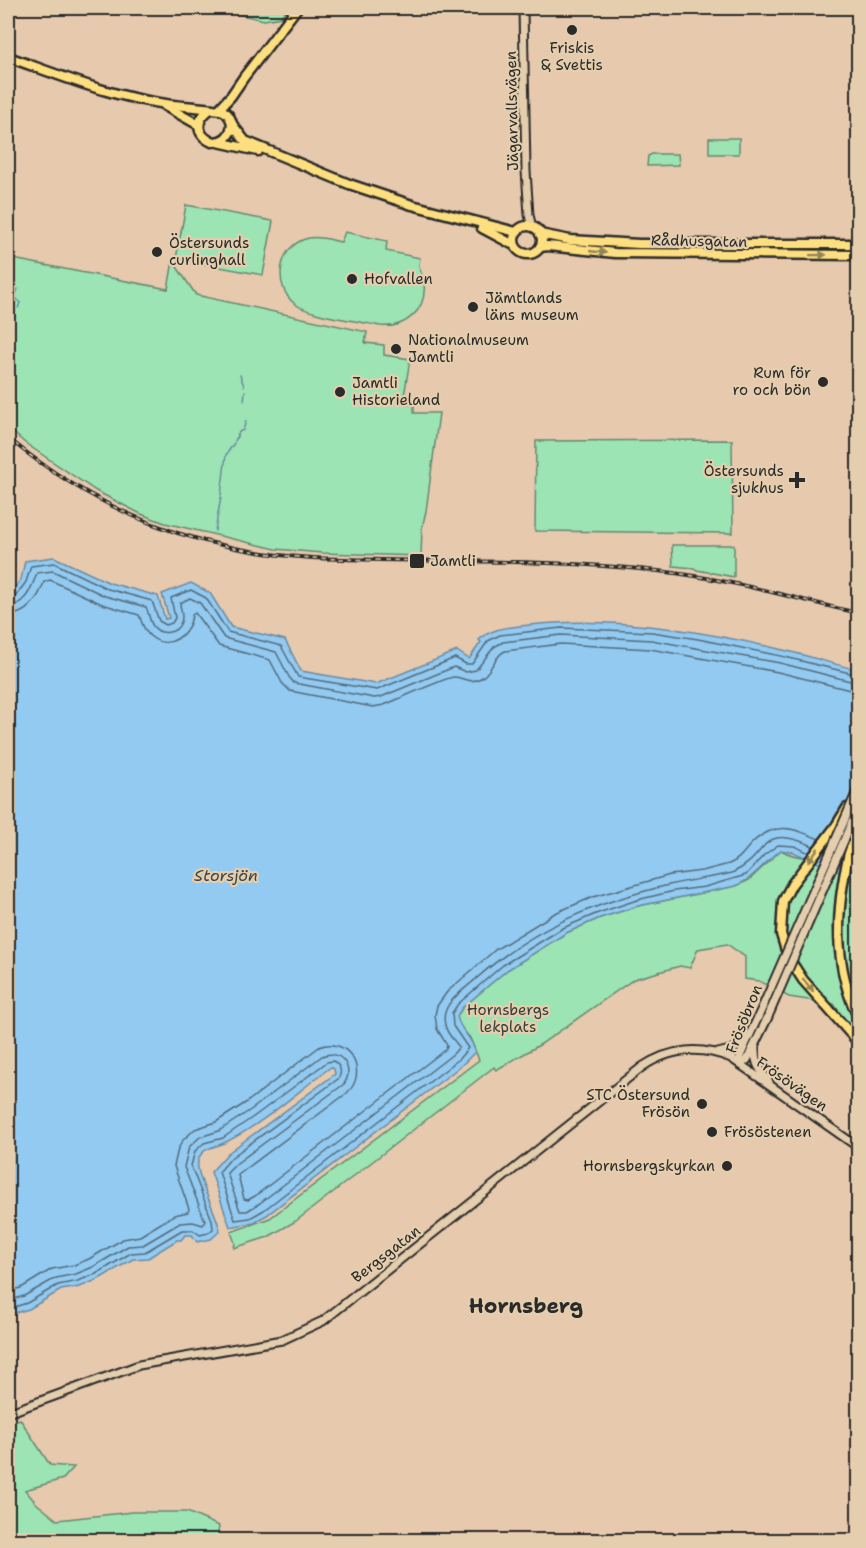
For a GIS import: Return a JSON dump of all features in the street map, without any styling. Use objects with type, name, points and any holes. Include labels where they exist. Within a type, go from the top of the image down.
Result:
[{"type":"main road","points":[[280,156],[206,139],[201,134],[199,126],[202,116],[231,96],[297,8]]},
{"type":"main road","points":[[8,57],[126,96],[162,104],[226,112],[245,141],[349,184],[412,205],[516,232],[529,226],[540,234],[542,243],[540,247],[534,253],[526,254],[517,250],[513,238],[516,232]]},
{"type":"main road","points":[[218,142],[229,135],[231,96]]},
{"type":"main road","points":[[162,104],[199,126]]},
{"type":"main road","points":[[465,220],[514,245]]},
{"type":"main road","name":"Rådhusgatan","points":[[540,234],[570,240],[639,244],[858,244]]},
{"type":"main road","name":"Rådhusgatan","points":[[540,247],[659,255],[858,255]]},
{"type":"main road","name":"Frösöbron","points":[[858,789],[836,826],[798,876],[783,901],[781,934],[788,957],[803,980],[858,1042]]},
{"type":"main road","points":[[858,818],[842,884],[839,920],[839,952],[844,978],[858,1017]]},
{"type":"street","name":"Jägarvallsvägen","points":[[523,8],[529,226]]},
{"type":"street","name":"Frösöbron","points":[[858,789],[740,1056],[740,1064],[747,1060],[767,1019],[858,808]]},
{"type":"street","points":[[718,1053],[734,1049],[752,1029]]},
{"type":"street","points":[[756,1041],[754,1058],[756,1064],[772,1087]]},
{"type":"street","name":"Bergsgatan","points":[[8,1413],[139,1365],[282,1340],[307,1330],[345,1304],[642,1066],[662,1056],[683,1050],[718,1053],[740,1064]]},
{"type":"street","name":"Frösövägen","points":[[740,1064],[858,1147]]},
{"type":"green space","points":[[210,8],[287,8],[281,17],[264,20]]},
{"type":"green space","points":[[709,138],[739,138],[739,154],[709,154]]},
{"type":"green space","points":[[678,154],[679,165],[647,166],[648,156]]},
{"type":"green space","points":[[186,205],[273,221],[263,275],[176,259]]},
{"type":"green space","name":"Hofvallen","points":[[345,232],[387,241],[386,251],[420,258],[419,266],[424,293],[422,302],[418,310],[406,321],[380,326],[336,318],[302,308],[288,296],[281,277],[282,266],[290,248],[309,238],[341,242]]},
{"type":"green space","name":"Jamtli","points":[[8,258],[168,289],[173,261],[196,295],[367,332],[365,343],[384,345],[384,355],[410,359],[403,403],[414,405],[414,413],[439,413],[422,528],[421,556],[276,549],[165,523],[141,514],[96,491],[25,443],[8,428]]},
{"type":"green space","points":[[732,440],[733,533],[535,531],[536,441]]},
{"type":"green space","points":[[672,545],[734,545],[734,577],[673,566]]},
{"type":"green space","name":"Hornsbergs lekplats","points":[[781,850],[803,857],[844,856],[836,904],[835,953],[841,984],[856,1020],[858,1036],[848,1026],[834,1004],[789,997],[759,981],[745,979],[745,957],[727,944],[698,949],[690,968],[680,966],[634,979],[541,1044],[496,1070],[494,1067],[296,1221],[268,1237],[234,1248],[235,1243],[231,1232],[270,1218],[479,1060],[470,1038],[458,1024],[457,1016],[462,1008],[507,970],[566,933],[600,918],[638,906],[736,886],[749,880]]},
{"type":"green space","points":[[847,878],[857,883],[858,890],[858,1010],[851,994],[844,961],[843,928]]},
{"type":"green space","points":[[20,1419],[50,1465],[74,1467],[63,1479],[25,1490],[36,1503],[57,1520],[132,1512],[187,1512],[219,1526],[217,1540],[8,1540],[8,1423]]},
{"type":"water","name":"Storsjön","points":[[54,557],[110,583],[158,596],[165,619],[169,618],[162,594],[191,583],[210,593],[231,627],[285,640],[301,671],[376,684],[457,651],[469,659],[481,642],[479,640],[490,632],[503,628],[593,622],[690,631],[783,650],[858,670],[858,884],[854,878],[793,852],[781,850],[749,878],[736,886],[638,906],[600,918],[566,933],[507,970],[462,1008],[457,1016],[458,1021],[472,1042],[475,1052],[462,1065],[267,1215],[252,1223],[230,1227],[211,1172],[228,1153],[335,1074],[331,1067],[240,1135],[205,1151],[199,1157],[200,1176],[220,1231],[211,1239],[197,1242],[192,1235],[185,1235],[181,1240],[177,1240],[148,1258],[133,1259],[99,1279],[80,1287],[61,1290],[29,1309],[8,1315],[8,592],[11,593],[21,579],[25,561]]},
{"type":"waterway","points":[[15,296],[18,289]]},
{"type":"waterway","points":[[16,298],[20,303],[18,308]]},
{"type":"waterway","points":[[240,375],[244,386]]},
{"type":"waterway","points":[[244,401],[245,391]]},
{"type":"waterway","points":[[235,441],[246,421]]},
{"type":"waterway","points":[[221,495],[226,455],[234,443]]},
{"type":"waterway","points":[[215,531],[221,497]]},
{"type":"railway","points":[[8,438],[42,464],[113,507],[150,523],[228,547],[313,558],[530,562],[658,571],[734,583],[858,613]]},
{"type":"place","name":"Friskis & Svettis","points":[[572,30]]},
{"type":"place","name":"Östersunds curlinghall","points":[[157,252]]},
{"type":"place","name":"Hofvallen","points":[[352,279]]},
{"type":"place","name":"Jämtlands läns museum","points":[[473,307]]},
{"type":"place","name":"Nationalmuseum Jamtli","points":[[396,349]]},
{"type":"place","name":"Rum för ro och bön","points":[[823,382]]},
{"type":"place","name":"Jamtli Historieland","points":[[340,392]]},
{"type":"place","name":"Östersunds sjukhus","points":[[797,480]]},
{"type":"place","name":"Jamtli","points":[[417,561]]},
{"type":"place","name":"STC Östersund Frösön","points":[[702,1104]]},
{"type":"place","name":"Frösöstenen","points":[[712,1132]]},
{"type":"place","name":"Hornsbergskyrkan","points":[[727,1166]]},
{"type":"district","name":"Hornsberg","points":[[526,1306]]}]
